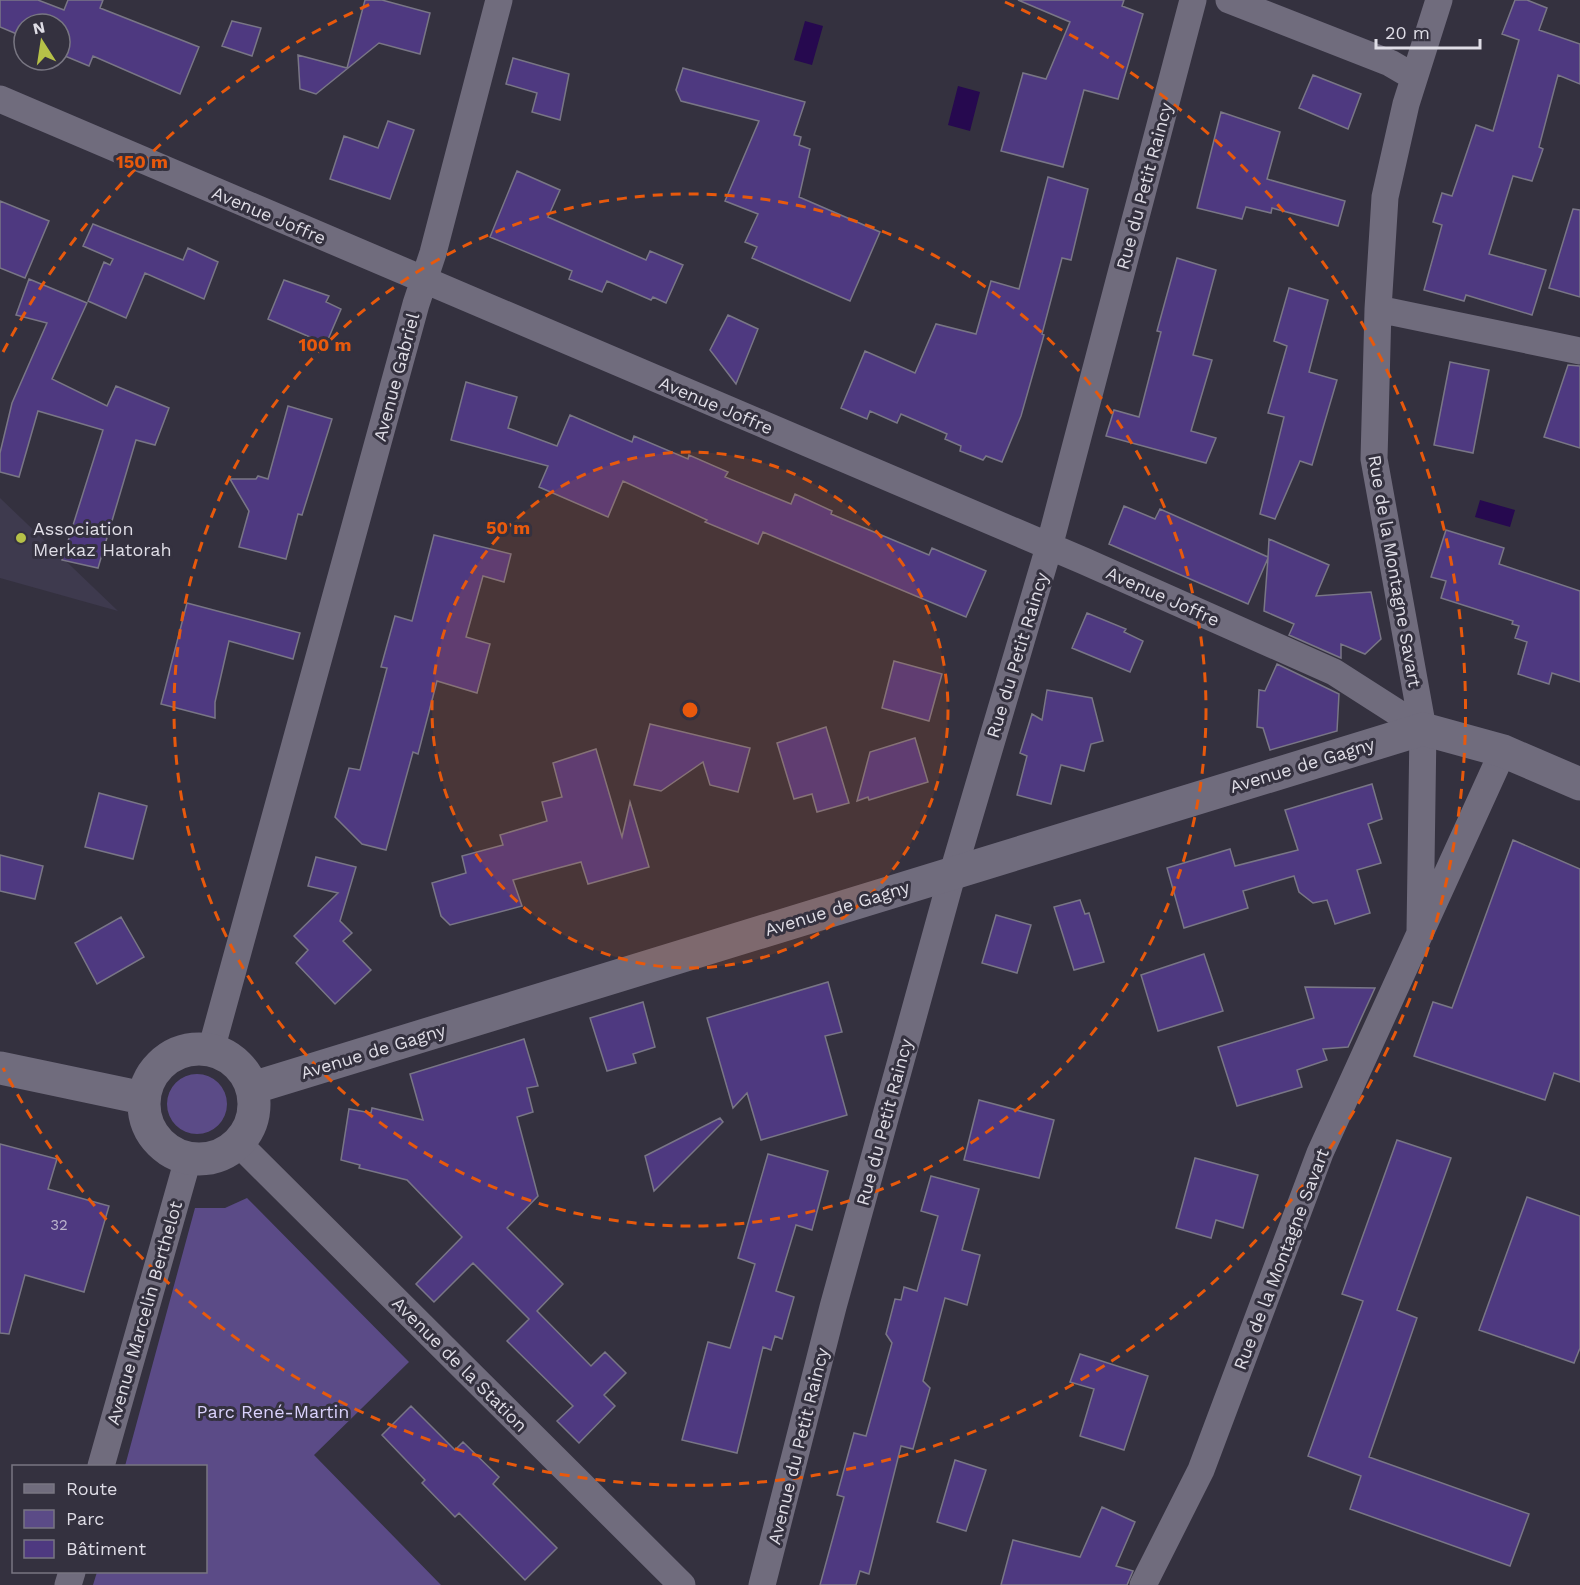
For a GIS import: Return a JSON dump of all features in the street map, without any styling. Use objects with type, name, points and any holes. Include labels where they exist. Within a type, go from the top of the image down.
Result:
[{"type":"street","name":"Avenue Gabriel","points":[[211,1050],[294,755],[416,304],[425,282],[499,0]]},
{"type":"street","name":"Rue du Petit Raincy","points":[[833,1307],[952,873],[1049,547],[1193,0]]},
{"type":"street","points":[[1229,0],[1390,63],[1414,78]]},
{"type":"street","name":"Rue de la Montagne Savart","points":[[1420,932],[1423,729],[1374,459],[1378,309],[1385,197],[1414,78],[1439,0]]},
{"type":"street","name":"Avenue Joffre","points":[[0,99],[1049,547],[1334,672],[1423,729]]},
{"type":"street","points":[[1378,309],[1580,351]]},
{"type":"street","points":[[1423,729],[1503,751],[1580,784]]},
{"type":"street","name":"Avenue de Gagny","points":[[252,1088],[1423,729]]},
{"type":"street","name":"Rue de la Montagne Savart","points":[[1143,1585],[1201,1470],[1320,1153],[1503,751]]},
{"type":"street","points":[[192,1049],[211,1050],[237,1064],[252,1088],[253,1118],[248,1132],[238,1143],[215,1157],[188,1159],[172,1154],[159,1144],[149,1130],[144,1114],[143,1098],[148,1080],[159,1065],[174,1054],[192,1049]]},
{"type":"street","points":[[0,1068],[143,1098]]},
{"type":"street","name":"Avenue de la Station","points":[[238,1143],[682,1585]]},
{"type":"street","name":"Avenue Marcelin Berthelot","points":[[102,1465],[188,1159]]},
{"type":"street","name":"Avenue du Petit Raincy","points":[[762,1585],[833,1307]]},
{"type":"shaded area","points":[[805,21],[823,26],[812,65],[794,60]]},
{"type":"shaded area","points":[[958,86],[980,92],[970,131],[948,125]]},
{"type":"shaded area","name":"Association Merkaz Hatorah","points":[[0,498],[118,611],[0,578]]},
{"type":"shaded area","points":[[1480,500],[1515,510],[1510,527],[1475,517]]},
{"type":"green space","points":[[197,1074],[218,1083],[227,1104],[218,1125],[197,1134],[176,1125],[167,1104],[176,1083]]},
{"type":"green space","name":"Parc René-Martin","points":[[247,1198],[409,1362],[314,1455],[441,1585],[93,1585],[97,1573],[207,1573],[207,1465],[125,1465],[195,1208],[225,1208]]},
{"type":"building","points":[[0,0],[38,0],[64,10],[68,0],[103,0],[100,8],[199,47],[180,94],[93,56],[89,66],[72,59],[72,12],[12,12],[12,32],[0,27]]},
{"type":"building","points":[[365,0],[382,0],[430,13],[420,54],[379,43],[316,94],[300,89],[298,55],[347,68]]},
{"type":"building","points":[[1018,0],[1124,0],[1122,6],[1143,14],[1118,99],[1084,90],[1063,167],[1001,151],[1023,73],[1046,79],[1070,22]]},
{"type":"building","points":[[1515,0],[1527,0],[1547,8],[1539,30],[1580,44],[1580,84],[1558,75],[1539,147],[1543,149],[1532,181],[1513,176],[1489,254],[1546,270],[1532,315],[1466,295],[1464,301],[1424,290],[1442,225],[1433,222],[1442,193],[1452,196],[1476,125],[1493,131],[1519,40],[1502,34]]},
{"type":"building","points":[[232,21],[261,28],[252,56],[222,46]]},
{"type":"building","points":[[513,58],[569,74],[560,120],[532,112],[537,93],[506,84]]},
{"type":"building","points":[[683,68],[805,102],[794,135],[801,137],[799,145],[810,149],[799,197],[880,232],[850,301],[752,258],[757,247],[745,242],[758,214],[725,201],[759,121],[681,101],[676,90]]},
{"type":"building","points":[[1313,75],[1361,94],[1348,129],[1299,108]]},
{"type":"building","points":[[1221,112],[1280,132],[1267,179],[1345,201],[1338,226],[1272,208],[1271,213],[1246,207],[1242,219],[1197,208]]},
{"type":"building","points":[[388,121],[414,130],[390,199],[330,179],[344,136],[378,148]]},
{"type":"building","points":[[517,171],[560,190],[548,217],[646,260],[650,251],[683,265],[666,303],[653,297],[651,300],[607,281],[602,292],[569,279],[572,271],[490,237]]},
{"type":"building","points":[[1048,177],[1088,189],[1071,260],[1062,258],[1042,334],[1044,335],[1021,416],[1002,462],[986,456],[983,460],[960,451],[961,446],[945,439],[947,434],[901,414],[897,423],[870,411],[867,419],[841,408],[865,351],[915,373],[936,324],[976,334],[991,281],[1019,289]]},
{"type":"building","points":[[0,201],[49,221],[25,278],[0,268]]},
{"type":"building","points":[[1573,209],[1580,210],[1580,297],[1549,288]]},
{"type":"building","points":[[93,224],[183,260],[188,248],[218,262],[204,299],[145,273],[126,318],[88,301],[104,262],[110,265],[113,259],[83,246]]},
{"type":"building","points":[[1177,258],[1216,270],[1193,355],[1212,360],[1191,431],[1216,438],[1206,463],[1106,436],[1114,410],[1139,417],[1161,332],[1157,331]]},
{"type":"building","points":[[29,279],[87,303],[52,379],[107,406],[116,386],[169,408],[155,445],[136,440],[98,568],[62,560],[103,430],[38,411],[19,477],[0,472],[0,453],[12,403],[47,323],[16,315]]},
{"type":"building","points":[[284,280],[329,296],[326,302],[341,309],[326,344],[268,319]]},
{"type":"building","points":[[1289,288],[1328,300],[1309,372],[1337,380],[1312,465],[1300,461],[1275,519],[1260,514],[1284,417],[1268,413],[1287,346],[1274,341]]},
{"type":"building","points":[[728,315],[758,329],[736,384],[710,350]]},
{"type":"building","points":[[1450,362],[1489,370],[1473,453],[1434,445]]},
{"type":"building","points":[[1568,365],[1580,366],[1580,448],[1544,437]]},
{"type":"building","points":[[466,382],[517,397],[508,428],[557,446],[570,415],[632,442],[634,436],[688,459],[689,455],[728,472],[725,477],[791,504],[795,494],[832,511],[831,514],[929,555],[932,548],[986,571],[966,617],[763,532],[758,544],[705,522],[707,520],[623,481],[608,517],[539,487],[548,466],[451,440]]},
{"type":"building","points":[[288,406],[332,419],[302,515],[298,514],[286,559],[239,547],[249,511],[230,479],[256,479],[258,476],[268,479]]},
{"type":"building","points":[[1124,506],[1155,519],[1160,509],[1268,557],[1269,539],[1329,565],[1316,596],[1371,592],[1381,639],[1365,654],[1341,644],[1341,658],[1289,635],[1294,624],[1264,611],[1268,558],[1248,604],[1109,544]]},
{"type":"building","points":[[1446,530],[1504,548],[1499,564],[1580,591],[1580,682],[1552,673],[1549,684],[1518,674],[1527,642],[1515,638],[1519,626],[1512,624],[1513,621],[1441,598],[1446,581],[1431,577]]},
{"type":"building","points":[[434,535],[511,554],[504,582],[483,576],[466,637],[490,644],[477,693],[437,681],[418,754],[413,752],[386,850],[362,844],[335,817],[349,768],[360,770],[387,668],[381,667],[395,616],[412,621]]},
{"type":"building","points":[[187,603],[300,633],[293,659],[229,641],[215,702],[215,718],[161,704]]},
{"type":"building","points":[[1087,613],[1126,629],[1124,632],[1143,641],[1130,672],[1072,648]]},
{"type":"building","points":[[894,661],[942,674],[929,721],[882,708]]},
{"type":"building","points":[[1277,664],[1339,694],[1337,731],[1270,750],[1263,728],[1257,727],[1259,690],[1265,691]]},
{"type":"building","points":[[1047,690],[1092,698],[1103,741],[1091,744],[1084,771],[1061,765],[1051,804],[1017,795],[1027,756],[1020,753],[1032,714],[1042,720]]},
{"type":"building","points":[[650,724],[750,748],[738,792],[710,785],[703,762],[661,791],[634,785]]},
{"type":"building","points":[[826,727],[849,803],[817,812],[812,794],[794,799],[777,743]]},
{"type":"building","points":[[915,738],[928,782],[869,800],[868,797],[857,801],[870,752]]},
{"type":"building","points":[[596,749],[622,837],[630,802],[649,867],[588,884],[581,862],[513,880],[522,906],[450,925],[441,916],[432,883],[466,873],[462,856],[503,845],[500,835],[547,821],[542,802],[562,797],[553,763]]},
{"type":"building","points":[[1372,784],[1382,819],[1368,824],[1381,863],[1357,870],[1370,913],[1335,924],[1327,900],[1313,903],[1299,892],[1294,876],[1243,891],[1248,908],[1184,928],[1167,868],[1230,849],[1235,866],[1298,850],[1285,810]]},
{"type":"building","points":[[99,793],[147,806],[133,859],[85,847]]},
{"type":"building","points":[[1513,840],[1580,869],[1580,1082],[1554,1073],[1545,1100],[1414,1056],[1433,1002],[1452,1008]]},
{"type":"building","points":[[0,855],[43,866],[35,899],[0,891]]},
{"type":"building","points":[[316,857],[356,867],[340,921],[352,933],[343,941],[371,970],[335,1004],[296,963],[308,950],[294,936],[338,893],[308,886]]},
{"type":"building","points":[[1080,900],[1085,914],[1089,913],[1104,962],[1074,970],[1054,907]]},
{"type":"building","points":[[996,915],[1031,925],[1017,973],[982,963]]},
{"type":"building","points":[[121,917],[144,957],[97,984],[75,943]]},
{"type":"building","points":[[1204,954],[1223,1011],[1158,1031],[1141,975]]},
{"type":"building","points":[[828,982],[842,1032],[825,1036],[847,1115],[761,1140],[747,1093],[733,1108],[707,1018]]},
{"type":"building","points":[[1305,987],[1375,988],[1348,1047],[1323,1049],[1327,1060],[1297,1070],[1302,1087],[1237,1106],[1218,1047],[1314,1018]]},
{"type":"building","points":[[643,1002],[655,1047],[633,1054],[636,1063],[607,1071],[590,1018]]},
{"type":"building","points":[[524,1039],[538,1086],[527,1088],[533,1112],[517,1117],[538,1196],[507,1228],[563,1284],[537,1311],[591,1366],[605,1352],[626,1373],[604,1395],[615,1406],[579,1443],[557,1421],[573,1406],[507,1341],[529,1319],[473,1263],[434,1302],[416,1284],[462,1237],[407,1180],[359,1168],[360,1165],[341,1160],[349,1109],[371,1113],[372,1108],[423,1120],[410,1074]]},
{"type":"building","points":[[979,1100],[1054,1120],[1039,1178],[964,1160]]},
{"type":"building","points":[[720,1118],[723,1122],[654,1191],[645,1156]]},
{"type":"building","points":[[1397,1140],[1451,1158],[1397,1310],[1417,1318],[1369,1457],[1529,1514],[1510,1566],[1350,1509],[1361,1476],[1308,1456],[1363,1301],[1342,1294]]},
{"type":"building","points":[[0,1144],[57,1159],[48,1189],[109,1206],[84,1292],[25,1275],[9,1334],[0,1333]]},
{"type":"building","points":[[768,1154],[828,1171],[812,1230],[796,1225],[776,1291],[794,1297],[782,1339],[775,1336],[771,1350],[763,1347],[737,1453],[682,1440],[708,1342],[730,1348],[755,1264],[738,1258]]},
{"type":"building","points":[[1195,1158],[1258,1175],[1243,1228],[1216,1220],[1211,1238],[1176,1228]]},
{"type":"building","points":[[931,1176],[979,1189],[962,1250],[980,1255],[967,1305],[945,1298],[923,1381],[930,1388],[913,1449],[901,1446],[869,1574],[860,1571],[856,1585],[820,1585],[844,1497],[837,1495],[854,1433],[866,1436],[892,1343],[886,1334],[895,1299],[901,1300],[904,1287],[917,1291],[938,1216],[921,1211]]},
{"type":"building","points":[[1527,1197],[1580,1216],[1580,1348],[1574,1363],[1479,1330]]},
{"type":"building","points":[[1080,1354],[1148,1376],[1124,1450],[1080,1436],[1094,1389],[1070,1382]]},
{"type":"building","points":[[411,1406],[455,1450],[463,1442],[499,1477],[493,1484],[557,1548],[525,1580],[459,1513],[455,1517],[422,1483],[425,1480],[382,1435]]},
{"type":"building","points":[[955,1460],[986,1470],[966,1531],[937,1522]]},
{"type":"building","points":[[1102,1507],[1135,1522],[1116,1566],[1133,1571],[1127,1585],[1001,1585],[1013,1540],[1080,1557]]},
{"type":"place","name":"Association Merkaz Hatorah","points":[[21,538]]}]
